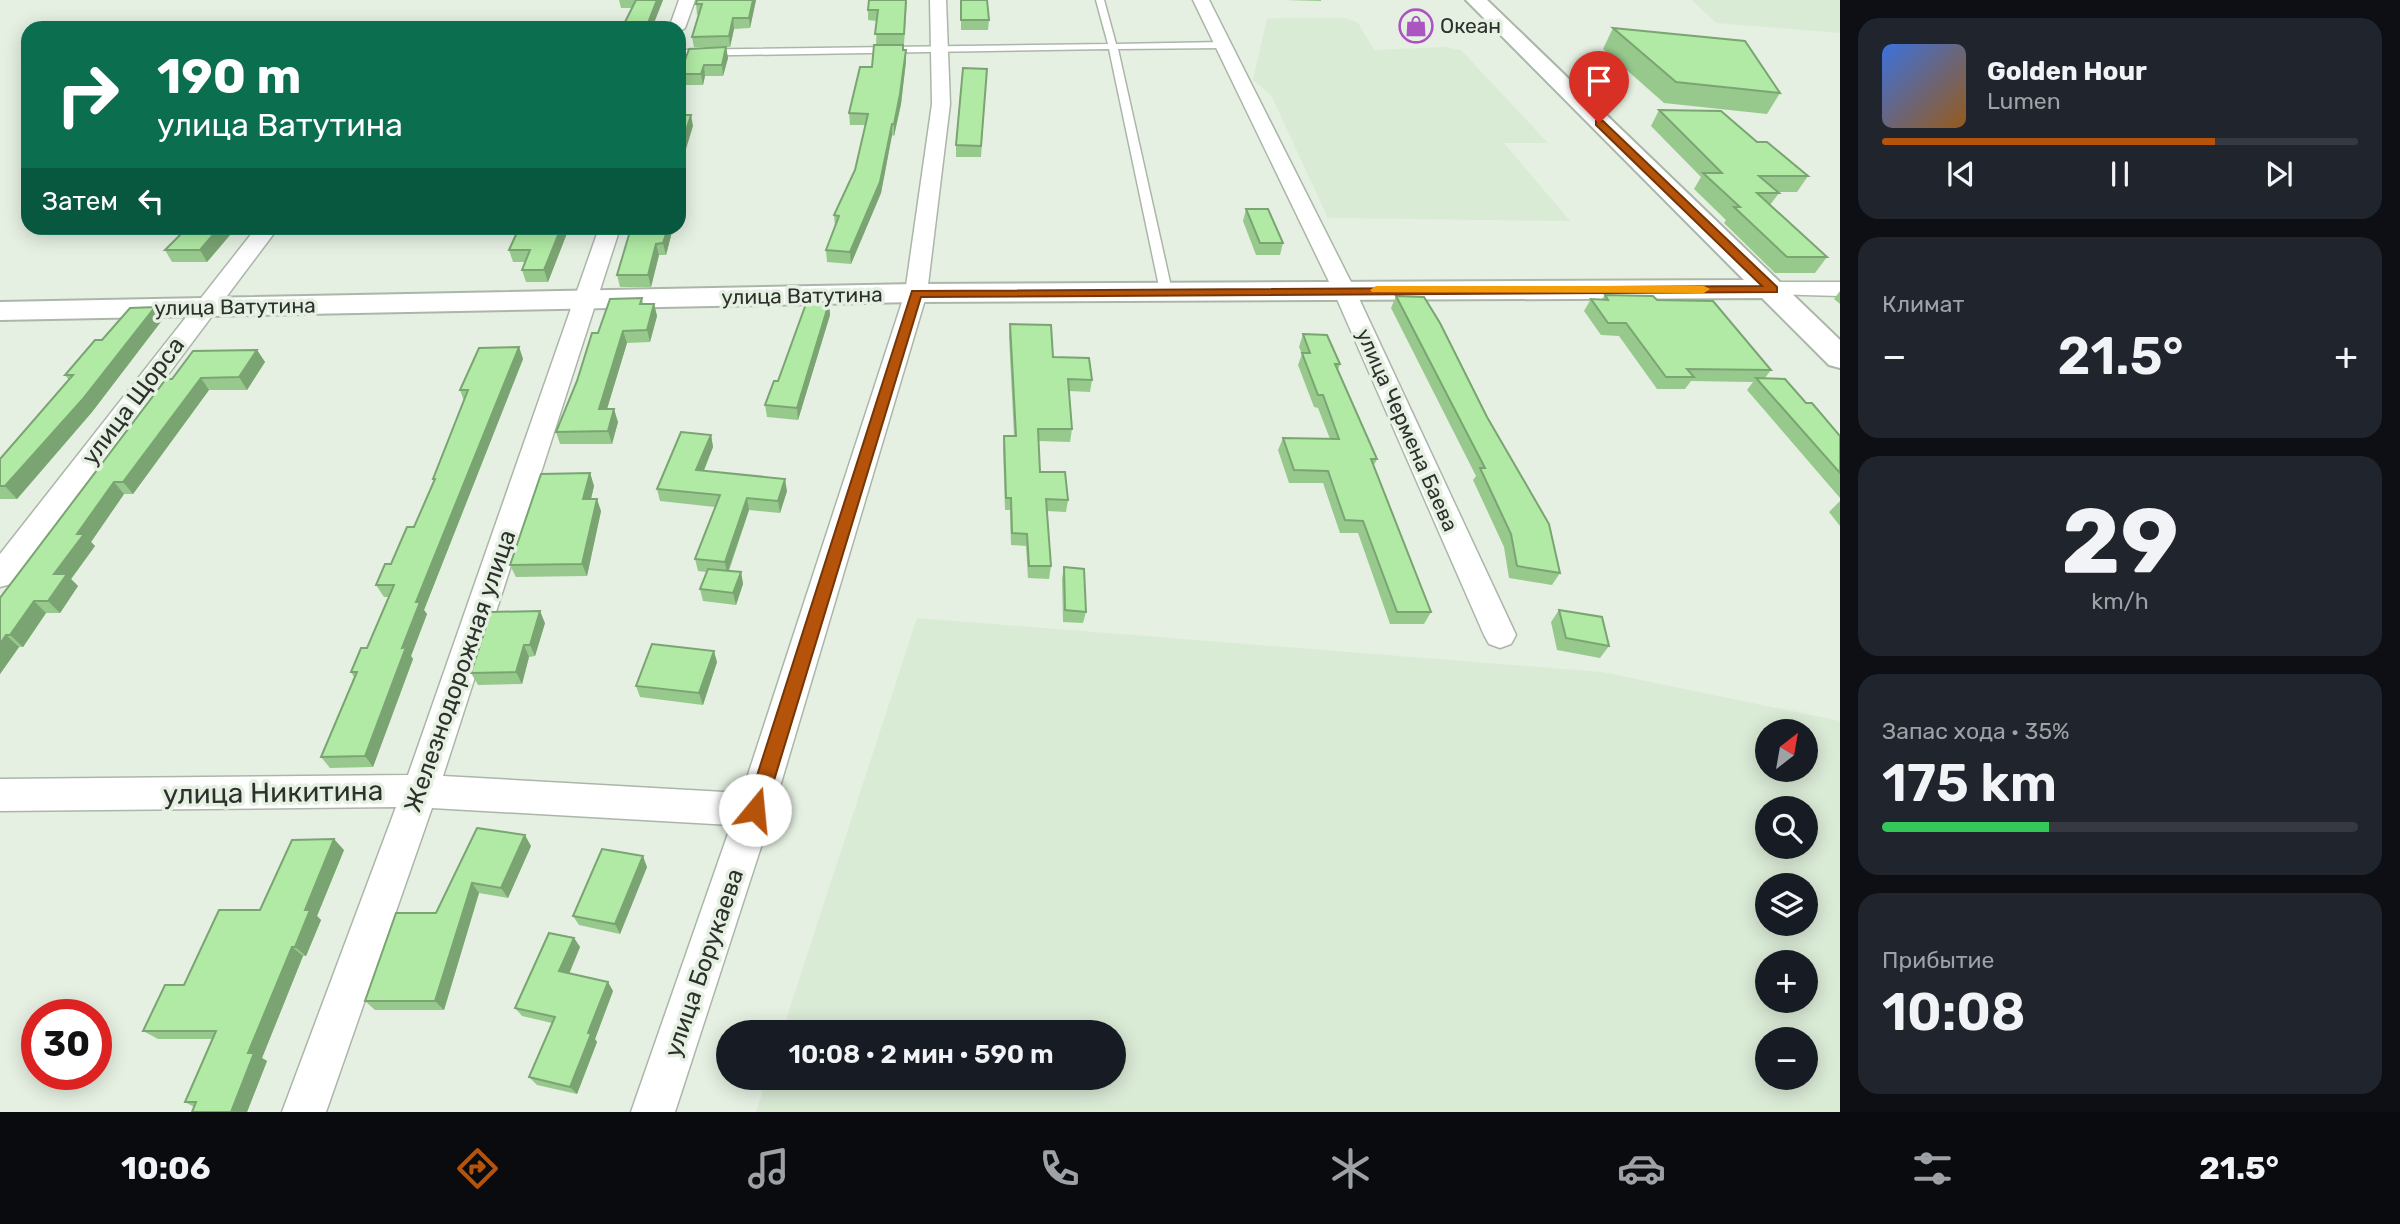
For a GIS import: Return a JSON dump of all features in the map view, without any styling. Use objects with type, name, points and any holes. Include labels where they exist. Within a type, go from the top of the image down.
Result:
[{"type":"street","points":[[680,21],[687,0]]},
{"type":"street","name":"улица Борукаева","points":[[653,1112],[755,810],[916,293],[941,104],[937,0]]},
{"type":"street","name":"улица Чермена Баева","points":[[1201,0],[1344,290],[1500,635]]},
{"type":"street","points":[[1476,0],[1840,358]]},
{"type":"street","name":"улица Щорса","points":[[0,576],[262,235]]},
{"type":"street","name":"Железнодорожная улица","points":[[304,1112],[420,791],[608,235]]},
{"type":"street","points":[[1772,289],[1840,289]]},
{"type":"street","name":"улица Ватутина","points":[[0,311],[585,302],[916,293],[1772,289]]},
{"type":"street","name":"улица Никитина","points":[[0,795],[420,791],[755,810]]},
{"type":"lane","points":[[1100,0],[1166,291]]},
{"type":"lane","points":[[686,53],[1223,45]]},
{"type":"shaded area","points":[[1692,0],[1840,0],[1840,33],[1716,23]]},
{"type":"shaded area","points":[[1345,18],[1358,23],[1374,50],[1446,47],[1461,50],[1548,143],[1504,143],[1570,221],[1328,218],[1271,95],[1253,80],[1267,19]]},
{"type":"shaded area","points":[[917,618],[1602,672],[1840,721],[1840,1112],[756,1112],[763,1090],[1126,1090],[1126,1020],[786,1020]]},
{"type":"building","points":[[636,0],[657,0],[649,21],[626,21]]},
{"type":"building","points":[[697,0],[753,0],[749,18],[733,18],[729,36],[692,37],[702,4],[696,4]]},
{"type":"building","points":[[869,0],[906,0],[904,34],[875,34],[878,10],[868,10]]},
{"type":"building","points":[[961,0],[987,0],[989,20],[961,20]]},
{"type":"building","points":[[1613,28],[1745,41],[1780,93],[1676,82]]},
{"type":"building","points":[[874,45],[903,45],[903,50],[906,50],[894,124],[880,182],[850,252],[826,250],[839,216],[834,215],[855,170],[868,114],[849,113],[860,67],[872,67]]},
{"type":"building","points":[[726,47],[722,65],[704,65],[701,74],[686,74],[689,49]]},
{"type":"building","points":[[963,68],[987,69],[981,146],[956,145]]},
{"type":"building","points":[[1659,110],[1721,111],[1757,142],[1767,142],[1808,176],[1759,176],[1779,193],[1757,193],[1827,257],[1787,257],[1734,207],[1740,207],[1703,173],[1722,173]]},
{"type":"building","points":[[686,115],[691,115],[686,131]]},
{"type":"building","points":[[1246,209],[1268,209],[1283,243],[1260,243]]},
{"type":"building","points":[[180,235],[213,235],[200,250],[165,250]]},
{"type":"building","points":[[516,235],[558,235],[544,270],[522,270],[530,250],[509,250]]},
{"type":"building","points":[[629,235],[666,235],[663,243],[656,244],[648,275],[617,275]]},
{"type":"building","points":[[1605,295],[1653,296],[1657,300],[1713,301],[1771,370],[1687,369],[1694,377],[1666,377],[1626,323],[1608,323],[1591,299],[1608,300]]},
{"type":"building","points":[[1396,296],[1424,297],[1440,323],[1487,417],[1549,524],[1560,573],[1517,566],[1511,534],[1480,468],[1485,468]]},
{"type":"building","points":[[642,298],[640,304],[654,304],[647,330],[623,331],[599,409],[614,409],[608,431],[556,432],[577,381],[592,333],[598,333],[610,299]]},
{"type":"building","points":[[807,301],[829,303],[797,408],[765,405],[774,381],[778,381]]},
{"type":"building","points":[[155,307],[82,400],[5,486],[0,486],[0,459],[73,375],[65,375],[95,340],[102,340],[130,308]]},
{"type":"building","points":[[1010,324],[1051,325],[1053,357],[1089,358],[1092,380],[1068,379],[1072,429],[1038,429],[1040,472],[1065,472],[1068,500],[1046,499],[1051,566],[1029,566],[1027,534],[1012,533],[1011,498],[1006,498],[1004,436],[1016,436]]},
{"type":"building","points":[[1303,334],[1327,335],[1340,364],[1335,364],[1377,459],[1371,459],[1431,612],[1397,612],[1363,521],[1345,520],[1328,471],[1294,470],[1283,438],[1339,439],[1323,395],[1318,395],[1302,353],[1310,353]]},
{"type":"building","points":[[519,347],[416,602],[420,602],[402,648],[406,647],[365,756],[321,757],[357,672],[351,672],[361,648],[367,648],[394,585],[376,585],[385,564],[391,564],[407,527],[414,527],[435,479],[468,390],[460,390],[479,348]]},
{"type":"building","points":[[257,350],[239,377],[201,378],[123,482],[114,482],[77,534],[84,534],[54,574],[67,574],[48,601],[34,601],[10,635],[6,635],[0,644],[0,598],[166,379],[172,379],[193,351]]},
{"type":"building","points":[[1756,378],[1785,379],[1806,403],[1812,403],[1840,436],[1840,473]]},
{"type":"building","points":[[681,432],[711,435],[696,470],[785,479],[778,501],[747,498],[725,562],[695,559],[720,495],[657,489]]},
{"type":"building","points":[[590,473],[583,499],[597,499],[582,564],[510,565],[541,474]]},
{"type":"building","points":[[1064,567],[1084,569],[1086,612],[1065,610]]},
{"type":"building","points":[[708,569],[741,572],[733,593],[700,589]]},
{"type":"building","points":[[1559,610],[1602,617],[1609,646],[1566,638]]},
{"type":"building","points":[[540,611],[530,645],[524,645],[516,672],[471,673],[491,612]]},
{"type":"building","points":[[652,644],[714,651],[699,693],[636,686]]},
{"type":"building","points":[[477,828],[525,835],[501,888],[472,883],[435,1001],[365,1001],[396,913],[436,913]]},
{"type":"building","points":[[334,839],[305,910],[310,910],[248,1053],[254,1053],[231,1112],[192,1112],[196,1102],[185,1102],[216,1031],[143,1031],[165,985],[184,985],[219,910],[260,910],[292,840]]},
{"type":"building","points":[[602,849],[643,856],[615,924],[573,916]]},
{"type":"building","points":[[549,933],[574,938],[559,971],[608,982],[570,1087],[529,1077],[555,1017],[515,1008]]},
{"type":"slow traffic","points":[[1376,290],[1704,289]]},
{"type":"place","name":"Океан","points":[[1416,26]]},
{"type":"route","points":[[755,810],[916,293],[1772,289],[1599,123]]}]
